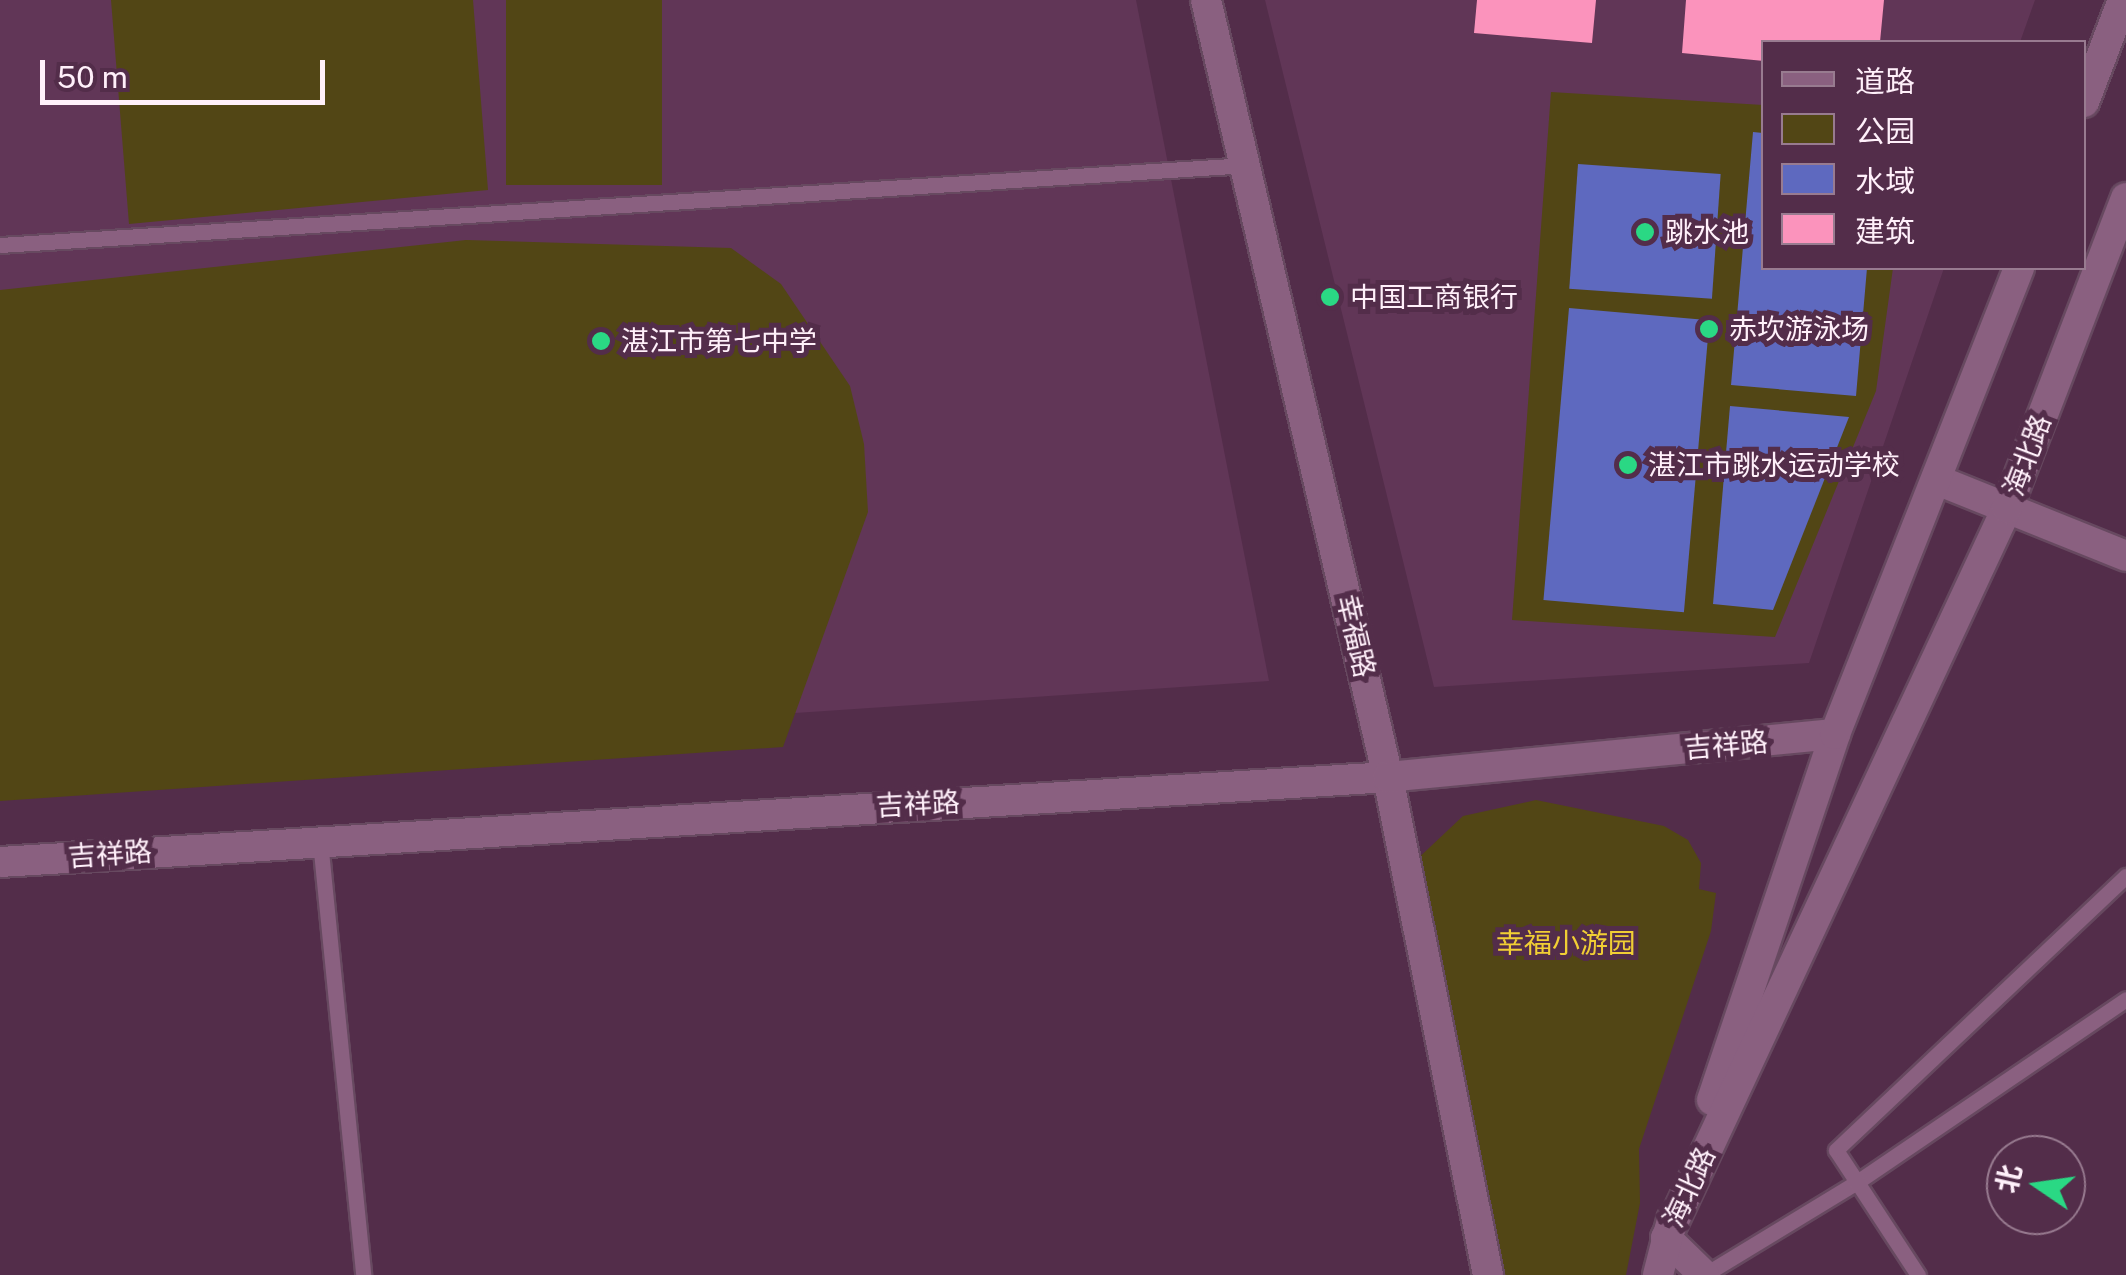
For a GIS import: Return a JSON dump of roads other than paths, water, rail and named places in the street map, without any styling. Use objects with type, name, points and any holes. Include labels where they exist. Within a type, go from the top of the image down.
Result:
[{"type":"street","name":"幸福路","points":[[1206,0],[1248,165],[1388,777],[1488,1275]]},
{"type":"street","points":[[2086,97],[2123,0]]},
{"type":"street","name":"海北路","points":[[1666,1238],[2006,508],[2126,198]]},
{"type":"street","name":"海北路","points":[[1666,1238],[1835,734],[2018,270]]},
{"type":"street","points":[[1936,480],[2126,556]]},
{"type":"street","name":"吉祥路","points":[[0,862],[320,838],[1388,777],[1835,734]]},
{"type":"street","points":[[1666,1238],[1704,1275]]},
{"type":"street","points":[[1658,1275],[1666,1238]]},
{"type":"lane","points":[[0,245],[1248,165]]},
{"type":"lane","points":[[320,838],[362,1275]]},
{"type":"lane","points":[[1918,1275],[1836,1150],[2126,876]]},
{"type":"lane","points":[[1704,1275],[1858,1182],[2126,999]]},
{"type":"water","points":[[1753,132],[1761,133],[1761,270],[1867,270],[1856,396],[1731,385]]},
{"type":"water","name":"跳水池","points":[[1578,164],[1721,174],[1712,299],[1569,289]]},
{"type":"water","points":[[1569,308],[1709,320],[1684,612],[1543,600]]},
{"type":"water","points":[[1730,406],[1849,417],[1773,610],[1713,604]]},
{"type":"place","name":"跳水池","points":[[1645,232]]},
{"type":"place","name":"中国工商银行","points":[[1330,297]]},
{"type":"place","name":"赤坎游泳场","points":[[1709,329]]},
{"type":"place","name":"湛江市第七中学","points":[[601,341]]},
{"type":"place","name":"湛江市跳水运动学校","points":[[1628,465]]},
{"type":"park label","name":"幸福小游园","points":[[1566,943]]}]
